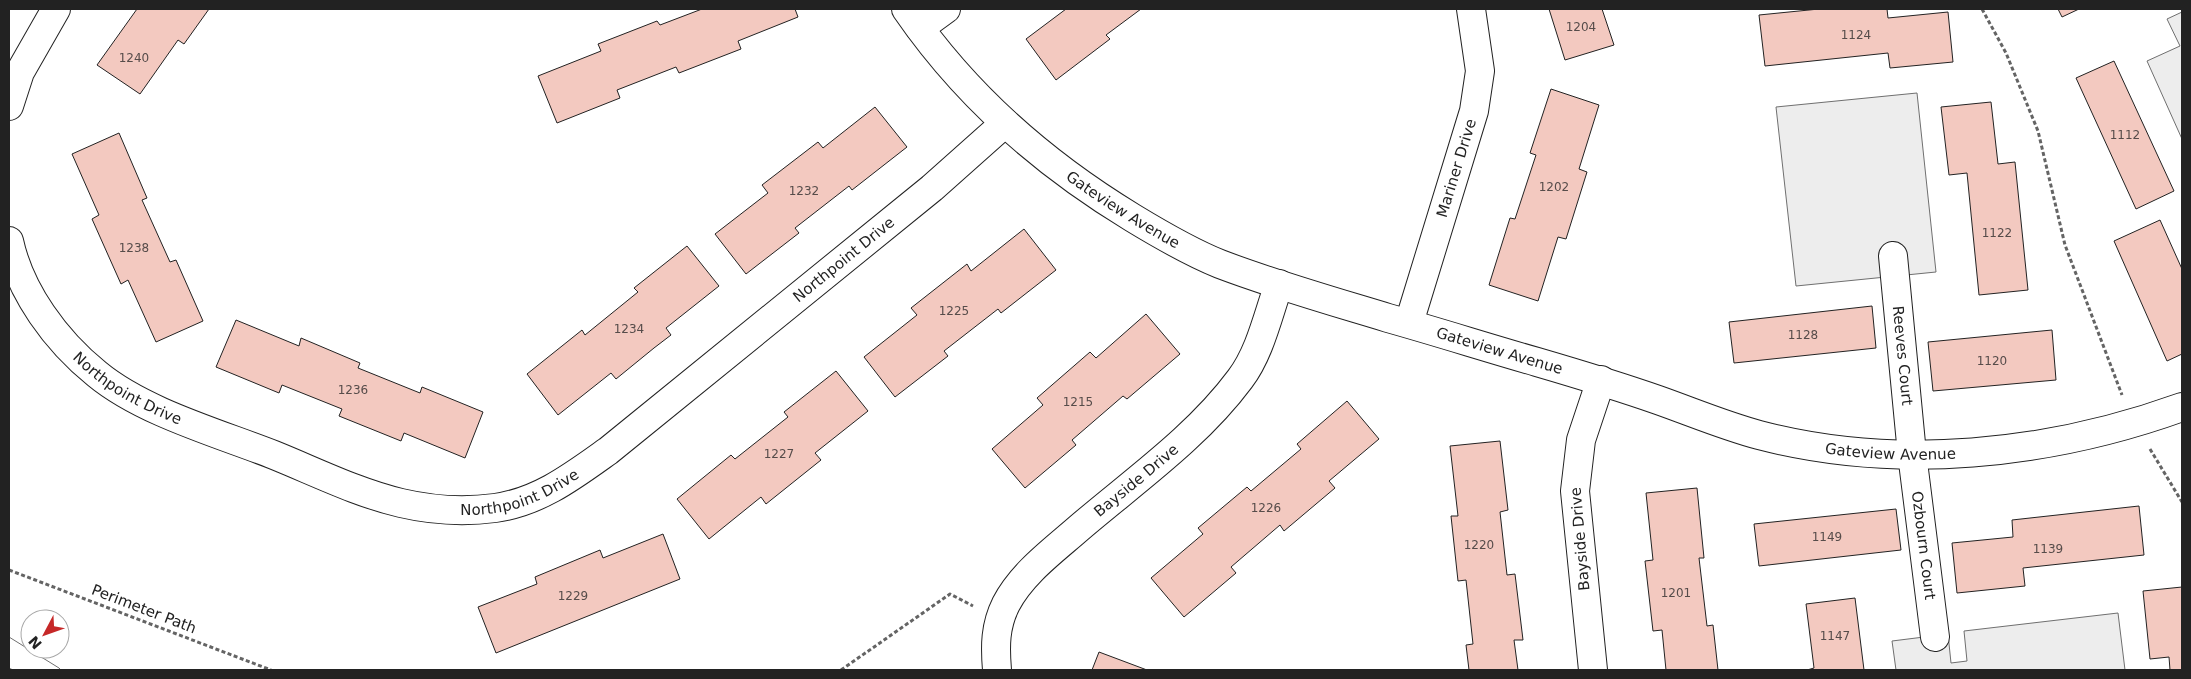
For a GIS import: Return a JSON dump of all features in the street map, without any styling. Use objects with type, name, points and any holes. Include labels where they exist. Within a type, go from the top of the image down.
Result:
[{"type":"street","points":[[9,106],[20,72],[56,9]]},
{"type":"street","points":[[913,18],[946,9]]},
{"type":"street","name":"Mariner Drive","points":[[1409,324],[1474,111],[1480,71],[1471,9]]},
{"type":"street","name":"Gateview Avenue","points":[[913,18],[960,77],[1005,123],[1073,179],[1153,230],[1218,263],[1409,324],[1602,380],[1759,434],[1833,448],[1912,454],[2030,446],[2135,424],[2182,407]]},
{"type":"street","name":"Northpoint Drive","points":[[9,241],[29,294],[68,346],[98,375],[148,406],[379,497],[424,507],[452,510],[495,508],[531,500],[552,489],[608,451],[932,188],[1005,123]]},
{"type":"street","name":"Reeves Court","points":[[1893,256],[1912,454]]},
{"type":"street","name":"Bayside Drive","points":[[997,670],[995,638],[999,619],[1019,585],[1043,560],[1192,432],[1232,389],[1249,365],[1279,284]]},
{"type":"street","name":"Bayside Drive","points":[[1593,670],[1575,491],[1576,467],[1581,440],[1602,380]]},
{"type":"street","name":"Ozbourn Court","points":[[1912,454],[1935,637]]},
{"type":"path","points":[[1982,9],[2009,60],[2038,132],[2065,245],[2135,424],[2182,502]]},
{"type":"path","name":"Perimeter Path","points":[[9,570],[271,670]]},
{"type":"path","points":[[841,670],[950,594],[999,619]]},
{"type":"shaded area","points":[[2182,12],[2182,139],[2147,61],[2180,46],[2167,19]]},
{"type":"shaded area","points":[[1917,93],[1936,272],[1796,286],[1776,107]]},
{"type":"shaded area","points":[[2118,613],[2125,670],[1896,670],[1892,641],[1948,634],[1951,663],[1967,661],[1964,631]]},
{"type":"pier","points":[[9,637],[20,644],[20,659],[44,659],[61,670],[13,670],[9,668]]},
{"type":"building","points":[[137,9],[209,9],[184,44],[178,40],[140,94],[97,65]]},
{"type":"building","points":[[702,9],[795,9],[798,17],[738,41],[741,49],[679,73],[676,67],[617,90],[620,98],[557,123],[538,76],[601,51],[598,44],[657,21],[660,25]]},
{"type":"building","points":[[1066,9],[1141,9],[1106,35],[1110,39],[1056,80],[1026,39]]},
{"type":"building","points":[[1549,9],[1602,9],[1614,45],[1565,60]]},
{"type":"building","points":[[1819,9],[1887,9],[1888,18],[1948,12],[1953,62],[1890,68],[1888,53],[1765,66],[1759,15]]},
{"type":"building","points":[[2058,9],[2079,9],[2062,17]]},
{"type":"building","points":[[2114,61],[2174,191],[2136,209],[2076,78]]},
{"type":"building","points":[[1551,89],[1599,105],[1579,169],[1587,172],[1566,239],[1558,237],[1538,301],[1489,285],[1510,218],[1515,219],[1536,155],[1530,153]]},
{"type":"building","points":[[1991,102],[1998,164],[2015,162],[2028,290],[1979,295],[1967,173],[1949,175],[1941,107]]},
{"type":"building","points":[[875,107],[907,147],[852,190],[849,186],[795,228],[799,233],[746,274],[715,234],[768,193],[762,185],[818,142],[823,148]]},
{"type":"building","points":[[119,133],[147,198],[142,200],[170,262],[176,260],[203,321],[156,342],[128,280],[121,284],[92,219],[99,215],[72,154]]},
{"type":"building","points":[[2160,220],[2182,269],[2182,354],[2167,361],[2114,241]]},
{"type":"building","points":[[1024,229],[1056,270],[1001,313],[998,309],[944,351],[948,356],[895,397],[864,357],[917,315],[911,308],[967,264],[971,271]]},
{"type":"building","points":[[687,246],[719,286],[666,328],[671,335],[616,379],[611,373],[558,415],[527,374],[582,330],[585,335],[638,292],[634,288]]},
{"type":"building","points":[[1872,306],[1876,348],[1734,363],[1729,322]]},
{"type":"building","points":[[1146,314],[1180,354],[1127,399],[1123,396],[1072,440],[1076,445],[1025,488],[992,449],[1043,405],[1037,398],[1090,352],[1096,358]]},
{"type":"building","points":[[236,320],[299,346],[301,338],[360,363],[358,368],[420,393],[422,387],[483,412],[465,458],[404,433],[401,441],[339,416],[342,409],[282,385],[279,393],[216,367]]},
{"type":"building","points":[[2052,330],[2056,380],[1933,391],[1928,342]]},
{"type":"building","points":[[836,371],[868,411],[815,453],[821,460],[766,504],[761,497],[709,539],[677,499],[731,455],[735,459],[788,417],[784,412]]},
{"type":"building","points":[[1347,401],[1379,439],[1329,481],[1335,488],[1284,531],[1280,525],[1231,567],[1236,573],[1184,617],[1151,578],[1203,534],[1198,528],[1247,487],[1251,491],[1301,449],[1297,444]]},
{"type":"building","points":[[1500,441],[1508,510],[1500,512],[1507,575],[1515,574],[1523,640],[1514,640],[1518,670],[1469,670],[1466,645],[1473,644],[1466,580],[1458,581],[1451,516],[1458,516],[1450,446]]},
{"type":"building","points":[[1697,488],[1704,558],[1699,558],[1707,626],[1713,625],[1718,670],[1666,670],[1662,630],[1653,631],[1645,561],[1653,560],[1646,493]]},
{"type":"building","points":[[2139,506],[2144,555],[2023,568],[2025,586],[1957,593],[1952,543],[2013,537],[2012,520]]},
{"type":"building","points":[[1896,509],[1901,550],[1759,566],[1754,524]]},
{"type":"building","points":[[663,534],[680,579],[496,653],[478,607],[537,584],[535,577],[600,550],[603,558]]},
{"type":"building","points":[[2182,587],[2182,670],[2170,670],[2169,657],[2150,659],[2143,591]]},
{"type":"building","points":[[1855,598],[1864,670],[1807,670],[1814,668],[1806,604]]},
{"type":"building","points":[[1099,652],[1147,670],[1092,670]]}]
